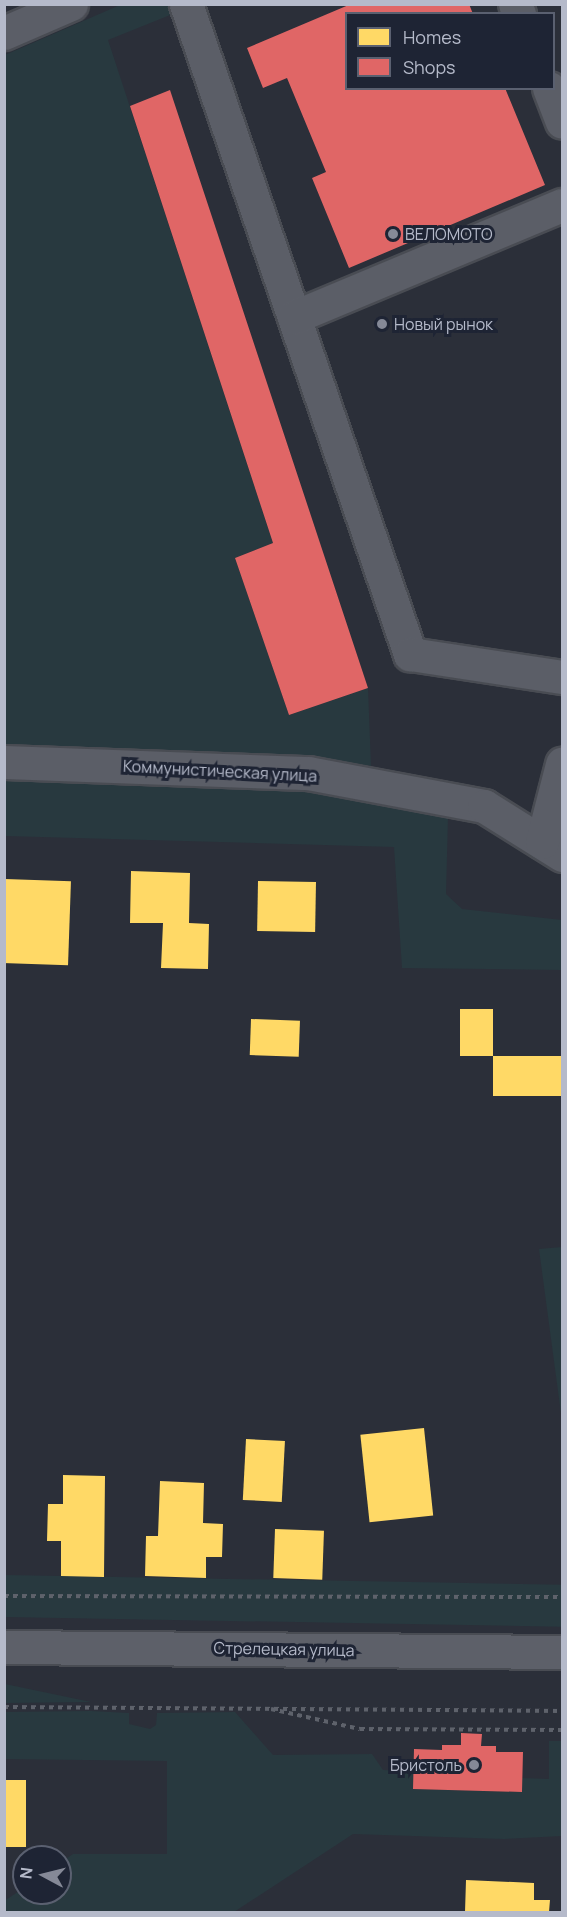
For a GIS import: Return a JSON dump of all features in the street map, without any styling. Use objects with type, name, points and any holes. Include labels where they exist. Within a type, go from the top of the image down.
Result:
[{"type":"main road","name":"Стрелецкая улица","points":[[4,1647],[562,1652]]},
{"type":"street","points":[[4,33],[71,4]]},
{"type":"street","points":[[186,4],[410,654],[562,677]]},
{"type":"street","points":[[550,90],[562,122]]},
{"type":"street","points":[[294,317],[562,205]]},
{"type":"street","name":"Коммунистическая улица","points":[[4,762],[308,773],[484,806],[552,849]]},
{"type":"street","points":[[552,849],[562,764]]},
{"type":"path","points":[[4,1596],[562,1597]]},
{"type":"path","points":[[4,1707],[263,1707],[562,1711]]},
{"type":"path","points":[[263,1707],[360,1729],[471,1732],[562,1730]]},
{"type":"shaded area","points":[[120,5],[195,5],[108,40],[273,543],[235,558],[289,715],[368,688],[371,766],[309,757],[5,744],[5,55]]},
{"type":"shaded area","points":[[5,780],[304,791],[448,817],[446,894],[462,909],[562,920],[562,970],[402,968],[394,847],[5,836]]},
{"type":"shaded area","points":[[562,1247],[562,1421],[539,1249]]},
{"type":"shaded area","points":[[5,1575],[562,1585],[561,1627],[4,1617]]},
{"type":"shaded area","points":[[5,1684],[91,1702],[5,1703]]},
{"type":"shaded area","points":[[5,1712],[129,1713],[129,1724],[150,1729],[156,1725],[157,1713],[235,1712],[273,1755],[372,1754],[383,1770],[414,1771],[414,1789],[522,1792],[522,1778],[549,1779],[549,1741],[562,1741],[562,1836],[504,1839],[353,1834],[234,1912],[5,1912],[4,1901],[12,1896],[12,1905],[72,1905],[73,1854],[167,1854],[167,1761],[5,1759]]},
{"type":"building: Homes","points":[[131,871],[190,873],[189,923],[209,924],[208,969],[161,968],[163,923],[130,923]]},
{"type":"building: Homes","points":[[5,879],[71,881],[68,965],[4,963]]},
{"type":"building: Homes","points":[[258,881],[316,882],[315,932],[257,931]]},
{"type":"building: Homes","points":[[460,1009],[493,1009],[493,1056],[460,1056]]},
{"type":"building: Homes","points":[[251,1019],[300,1021],[299,1057],[250,1055]]},
{"type":"building: Homes","points":[[493,1056],[562,1056],[562,1096],[493,1096]]},
{"type":"building: Homes","points":[[424,1428],[433,1516],[370,1522],[360,1435]]},
{"type":"building: Homes","points":[[246,1439],[285,1441],[282,1502],[243,1500]]},
{"type":"building: Homes","points":[[63,1475],[105,1476],[104,1577],[61,1576],[61,1541],[47,1541],[48,1504],[63,1504]]},
{"type":"building: Homes","points":[[160,1481],[204,1483],[203,1523],[223,1524],[222,1557],[206,1557],[206,1578],[145,1576],[146,1536],[158,1536]]},
{"type":"building: Homes","points":[[275,1529],[324,1531],[322,1580],[273,1578]]},
{"type":"building: Homes","points":[[4,1780],[26,1780],[26,1845],[4,1847]]},
{"type":"building: Homes","points":[[466,1880],[534,1883],[534,1900],[550,1900],[549,1912],[465,1912]]},
{"type":"building: Shops","points":[[351,4],[469,4],[472,12],[345,12],[345,90],[506,90],[545,185],[349,268],[312,178],[326,172],[287,78],[263,88],[247,48]]},
{"type":"building: Shops","points":[[170,90],[368,688],[289,715],[235,558],[273,543],[130,106]]},
{"type":"building: Shops","points":[[461,1733],[482,1734],[481,1746],[496,1746],[496,1752],[523,1752],[522,1792],[413,1789],[414,1749],[442,1750],[442,1745],[461,1745]]},
{"type":"place","name":"ВЕЛОМОТО","points":[[393,234]]},
{"type":"place","name":"Новый рынок","points":[[382,324]]},
{"type":"place","name":"Бристоль","points":[[474,1765]]}]
